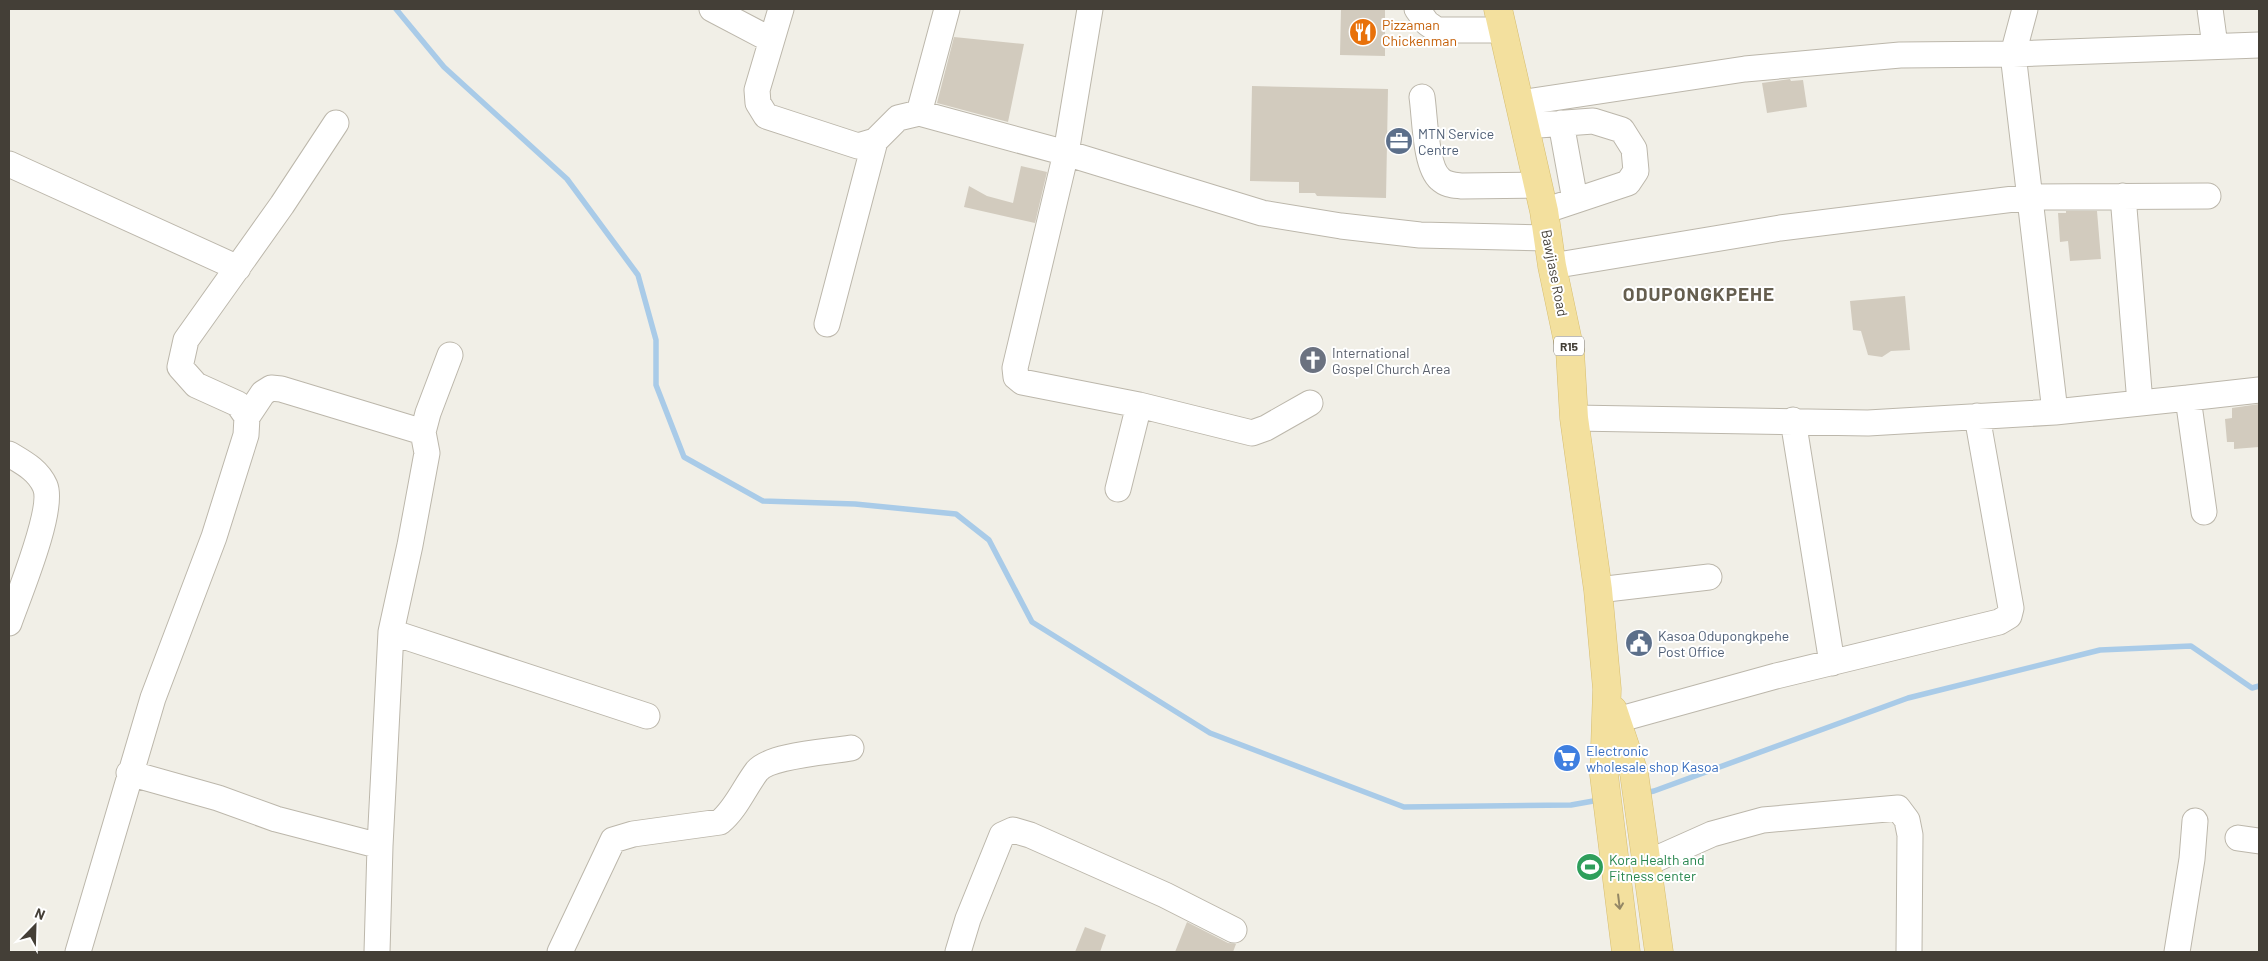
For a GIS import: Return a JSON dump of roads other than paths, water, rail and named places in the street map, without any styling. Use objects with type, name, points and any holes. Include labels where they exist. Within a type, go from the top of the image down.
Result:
[{"type":"main road","name":"Bawjiase Road","points":[[1500,20],[1541,198],[1552,266],[1570,351],[1574,418],[1598,590],[1607,689],[1604,775],[1626,952]]},
{"type":"main road","name":"Bawjiase Road","points":[[1607,689],[1634,773],[1659,952]]},
{"type":"street","points":[[712,9],[771,40]]},
{"type":"street","points":[[781,9],[757,90],[758,103],[766,116],[858,146],[875,141],[898,118],[919,114],[1066,153],[1262,213],[1420,236],[1548,238]]},
{"type":"street","points":[[919,114],[947,9]]},
{"type":"street","points":[[1090,9],[1066,153],[1015,368],[1016,377],[1022,382],[1139,405],[1252,433],[1266,428],[1310,403]]},
{"type":"street","points":[[1417,9],[1427,23],[1437,30],[1462,32],[1500,20]]},
{"type":"street","points":[[2025,9],[2013,54],[2055,412]]},
{"type":"street","points":[[2210,9],[2215,46]]},
{"type":"street","points":[[1523,114],[1745,69],[1900,55],[2013,54],[2259,45]]},
{"type":"street","points":[[1422,96],[1430,159],[1440,179],[1451,185],[1541,198],[1575,200],[1628,183],[1636,171],[1634,149],[1622,130],[1593,121],[1561,124],[1523,114]]},
{"type":"street","points":[[248,417],[238,404],[196,385],[180,368],[186,340],[282,206],[336,123]]},
{"type":"street","points":[[1561,124],[1575,200]]},
{"type":"street","points":[[827,324],[875,141]]},
{"type":"street","points":[[9,164],[238,268]]},
{"type":"street","points":[[2123,196],[2140,402]]},
{"type":"street","points":[[1552,266],[1780,228],[2030,197],[2208,196]]},
{"type":"street","points":[[377,952],[380,846],[391,632],[410,545],[426,452],[423,432],[450,354]]},
{"type":"street","points":[[78,952],[129,773],[153,698],[214,537],[246,436],[248,417],[263,393],[271,388],[281,389],[423,432]]},
{"type":"street","points":[[1574,418],[1793,420],[1868,423],[2055,412],[2259,390]]},
{"type":"street","points":[[2188,398],[2204,512]]},
{"type":"street","points":[[1118,489],[1139,405]]},
{"type":"street","points":[[1616,720],[1832,663],[1999,622],[2009,616],[2011,608],[1977,416]]},
{"type":"street","points":[[1793,420],[1832,663]]},
{"type":"street","points":[[9,454],[36,470],[46,488],[47,503],[43,524],[9,623]]},
{"type":"street","points":[[1598,590],[1709,577]]},
{"type":"street","points":[[391,632],[647,716]]},
{"type":"street","points":[[560,952],[613,840],[634,834],[720,822],[728,815],[758,769],[777,760],[851,748]]},
{"type":"street","points":[[129,773],[218,798],[276,819],[380,846]]},
{"type":"street","points":[[1647,863],[1712,834],[1762,820],[1898,808],[1907,820],[1910,835],[1909,952]]},
{"type":"street","points":[[2177,952],[2192,859],[2195,821]]},
{"type":"street","points":[[958,952],[968,919],[1002,835],[1013,830],[1030,835],[1165,895],[1234,930]]},
{"type":"waterway","points":[[396,9],[444,67],[567,179],[638,275],[656,340],[656,385],[684,457],[763,501],[855,504],[956,514],[989,540],[1032,622],[1210,733],[1404,807],[1571,805],[1599,800]]},
{"type":"waterway","points":[[1643,793],[1654,791],[1908,698],[2100,650],[2191,646],[2252,688],[2259,686]]},
{"type":"place","name":"Pizzaman Chickenman","points":[[1363,32]]},
{"type":"place","name":"MTN Service Centre","points":[[1399,141]]},
{"type":"place","name":"International Gospel Church Area","points":[[1313,360]]},
{"type":"place","name":"Kasoa Odupongkpehe Post Office","points":[[1639,643]]},
{"type":"place","name":"Electronic wholesale shop Kasoa","points":[[1567,758]]},
{"type":"place","name":"Kora Health and Fitness center","points":[[1590,867]]},
{"type":"district","name":"ODUPONGKPEHE","points":[[1699,293]]}]
